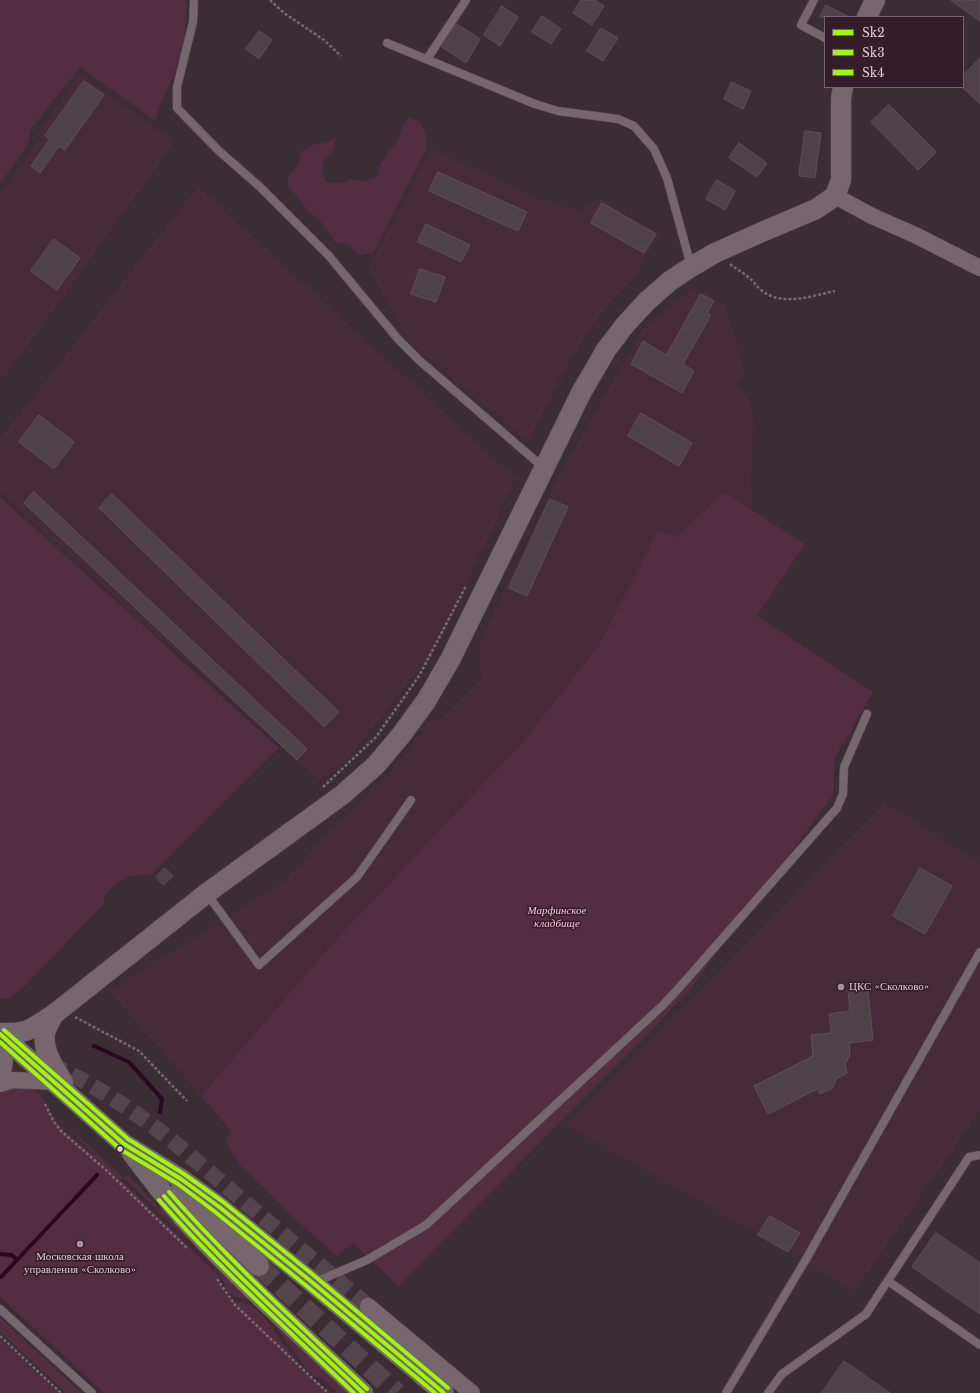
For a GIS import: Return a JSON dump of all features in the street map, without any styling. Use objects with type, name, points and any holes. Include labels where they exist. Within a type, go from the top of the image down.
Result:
[{"type":"street","points":[[867,16],[875,0]]},
{"type":"street","points":[[0,1034],[16,1034],[25,1032],[33,1029],[53,1015],[207,893],[342,795],[376,765],[402,734],[426,700],[450,660],[581,393],[606,350],[624,325],[647,300],[670,281],[691,267],[716,253],[816,209],[835,196],[842,180],[841,99],[843,88]]},
{"type":"street","points":[[835,196],[872,216],[915,235],[980,268]]},
{"type":"street","points":[[53,1015],[45,1032],[45,1046],[49,1059],[71,1096]]},
{"type":"street","points":[[0,1034],[6,1055],[5,1067],[0,1080]]},
{"type":"street","points":[[0,1034],[218,1226],[260,1266]]},
{"type":"street","points":[[0,1084],[13,1080],[55,1082]]},
{"type":"street","points":[[124,1144],[181,1179],[218,1206],[313,1283],[444,1393]]},
{"type":"street","points":[[124,1144],[165,1197],[191,1226],[246,1282],[363,1393]]},
{"type":"street","points":[[368,1306],[472,1393]]},
{"type":"lane","points":[[194,0],[193,22],[177,87],[177,108],[219,150],[259,186],[329,256],[398,339],[420,361],[545,469]]},
{"type":"lane","points":[[427,59],[466,0]]},
{"type":"lane","points":[[814,0],[801,25],[824,37]]},
{"type":"lane","points":[[387,43],[535,104],[558,111],[618,119],[634,126],[654,149],[667,178],[691,267]]},
{"type":"lane","points":[[313,1283],[367,1260],[426,1225],[662,1006],[837,808],[843,794],[844,767],[867,714]]},
{"type":"lane","points":[[207,893],[259,965],[357,877],[411,800]]},
{"type":"lane","points":[[726,1393],[806,1261],[980,952]]},
{"type":"lane","points":[[768,1393],[782,1374],[866,1314],[969,1157],[980,1155]]},
{"type":"lane","points":[[888,1281],[980,1345]]},
{"type":"lane","points":[[0,1309],[92,1393]]},
{"type":"path","points":[[270,0],[284,13],[324,40],[341,56]]},
{"type":"path","points":[[729,263],[750,277],[762,292],[778,299],[796,299],[835,291]]},
{"type":"path","points":[[318,791],[376,737],[419,676],[467,584]]},
{"type":"path","points":[[74,1017],[139,1051],[187,1102]]},
{"type":"path","points":[[45,1104],[54,1122],[61,1131],[106,1170],[189,1250]]},
{"type":"path","points":[[217,1279],[235,1305],[328,1393]]},
{"type":"path","points":[[0,1336],[62,1393]]},
{"type":"shaded area","points":[[80,73],[175,142],[5,377],[0,373],[0,194],[40,138],[36,135]]},
{"type":"shaded area","points":[[431,148],[536,198],[583,212],[596,197],[660,234],[637,275],[597,319],[573,356],[528,442],[409,342],[368,268]]},
{"type":"shaded area","points":[[198,186],[516,478],[440,644],[346,760],[321,783],[0,492],[0,439]]},
{"type":"shaded area","points":[[695,287],[725,304],[745,373],[738,384],[750,400],[753,416],[751,510],[724,492],[677,537],[658,530],[599,645],[522,743],[333,943],[201,1096],[109,991],[281,883],[403,757],[430,719],[440,720],[482,677],[478,646],[557,478],[643,328]]},
{"type":"shaded area","name":"ЦКС «Сколково»","points":[[885,803],[980,863],[980,1111],[854,1292],[805,1261],[566,1125]]},
{"type":"green space","points":[[0,0],[186,0],[187,11],[181,53],[170,84],[159,106],[156,121],[80,67],[31,129],[28,144],[0,184]]},
{"type":"green space","points":[[408,117],[420,122],[426,133],[426,150],[373,253],[358,255],[349,245],[335,242],[319,219],[309,212],[287,186],[289,174],[298,165],[300,152],[312,145],[325,143],[336,137],[334,150],[325,159],[321,171],[327,183],[340,183],[353,179],[366,181],[377,176],[381,163],[398,141],[402,128]]},
{"type":"green space","name":"Марфинское кладбище","points":[[724,492],[805,544],[757,616],[873,692],[835,758],[833,795],[689,991],[398,1286],[353,1243],[337,1256],[298,1222],[241,1166],[225,1141],[230,1130],[201,1096],[333,943],[522,743],[599,645],[658,530],[677,537]]},
{"type":"green space","points":[[0,497],[279,748],[153,873],[148,875],[128,876],[106,892],[103,905],[23,988],[7,999],[0,998]]},
{"type":"green space","name":"Московская школа управления «Сколково»","points":[[9,1088],[28,1088],[37,1092],[44,1100],[54,1118],[66,1132],[97,1157],[52,1113],[103,1158],[123,1178],[128,1174],[152,1200],[186,1230],[352,1393],[338,1393],[323,1380],[314,1376],[305,1367],[267,1315],[249,1299],[234,1297],[226,1289],[219,1271],[124,1178],[122,1180],[118,1177],[217,1274],[228,1297],[233,1301],[244,1302],[251,1305],[256,1309],[270,1324],[301,1368],[332,1393],[104,1393],[0,1297],[0,1094]]},
{"type":"green space","points":[[0,1317],[81,1393],[66,1393],[0,1332]]},
{"type":"green space","points":[[0,1339],[59,1393],[0,1393]]},
{"type":"building","points":[[581,0],[595,0],[604,6],[592,25],[573,13]]},
{"type":"building","points":[[951,0],[980,0],[980,21]]},
{"type":"building","points":[[826,5],[847,16],[824,16],[820,17]]},
{"type":"building","points":[[502,6],[518,17],[500,46],[484,35]]},
{"type":"building","points":[[542,16],[561,29],[551,44],[532,32]]},
{"type":"building","points":[[457,24],[480,39],[466,63],[442,47]]},
{"type":"building","points":[[601,28],[618,38],[603,61],[587,51]]},
{"type":"building","points":[[259,31],[272,40],[259,59],[246,49]]},
{"type":"building","points":[[980,58],[980,104],[963,88],[964,75]]},
{"type":"building","points":[[84,81],[104,95],[65,150],[59,146],[40,173],[31,166],[50,139],[45,136]]},
{"type":"building","points":[[732,82],[751,91],[743,109],[724,99]]},
{"type":"building","points":[[889,105],[936,152],[918,170],[871,122]]},
{"type":"building","points":[[805,131],[821,133],[815,178],[799,176]]},
{"type":"building","points":[[739,143],[767,163],[757,177],[729,158]]},
{"type":"building","points":[[438,172],[527,212],[518,231],[429,191]]},
{"type":"building","points":[[717,180],[735,191],[725,210],[706,199]]},
{"type":"building","points":[[602,203],[656,234],[644,253],[591,223]]},
{"type":"building","points":[[426,224],[470,245],[461,262],[418,242]]},
{"type":"building","points":[[54,239],[80,258],[57,290],[31,271]]},
{"type":"building","points":[[420,269],[445,277],[436,302],[411,294]]},
{"type":"building","points":[[701,294],[714,301],[707,313],[711,315],[683,364],[694,371],[682,393],[631,364],[643,341],[666,355]]},
{"type":"building","points":[[641,413],[692,443],[679,466],[628,436]]},
{"type":"building","points":[[39,415],[74,442],[54,469],[19,442]]},
{"type":"building","points":[[34,492],[307,749],[297,760],[24,503]]},
{"type":"building","points":[[112,494],[339,712],[324,727],[99,508]]},
{"type":"building","points":[[550,499],[568,507],[527,596],[509,588]]},
{"type":"building","points":[[165,868],[173,876],[163,885],[156,877]]},
{"type":"building","points":[[920,868],[952,886],[925,934],[893,916]]},
{"type":"building","points":[[868,989],[873,1040],[849,1043],[850,1055],[845,1064],[847,1073],[836,1079],[833,1088],[820,1094],[817,1089],[768,1114],[754,1086],[813,1056],[811,1035],[831,1033],[829,1014],[850,1011],[848,991]]},
{"type":"building","points":[[770,1216],[800,1233],[788,1252],[758,1235]]},
{"type":"building","points":[[936,1233],[980,1263],[980,1314],[912,1267]]},
{"type":"building","points":[[844,1361],[890,1393],[822,1393]]},
{"type":"waterway","points":[[94,1046],[129,1062],[162,1099],[160,1112]]},
{"type":"waterway","points":[[1,1277],[97,1175]]},
{"type":"waterway","points":[[0,1254],[12,1255],[17,1260]]},
{"type":"tunnel","points":[[50,1064],[82,1080],[112,1098],[170,1139],[368,1306]]},
{"type":"tunnel","points":[[259,1266],[397,1393]]},
{"type":"transit line","name":"Sk4","points":[[4,1030],[128,1139],[184,1174],[222,1201],[317,1278],[448,1388]]},
{"type":"transit line","name":"Sk2","points":[[0,1034],[124,1144],[181,1179],[218,1206],[313,1283],[444,1393]]},
{"type":"transit line","name":"Sk3","points":[[0,1042],[120,1149],[178,1184],[214,1211],[435,1393]]},
{"type":"transit line","name":"Sk4","points":[[169,1192],[241,1268],[367,1389]]},
{"type":"transit line","name":"Sk2","points":[[164,1196],[236,1272],[363,1393]]},
{"type":"transit line","name":"Sk3","points":[[159,1200],[230,1275],[354,1393]]},
{"type":"place","name":"ЦКС «Сколково»","points":[[841,987]]},
{"type":"place","name":"Московская школа управления «Сколково»","points":[[80,1244]]}]
